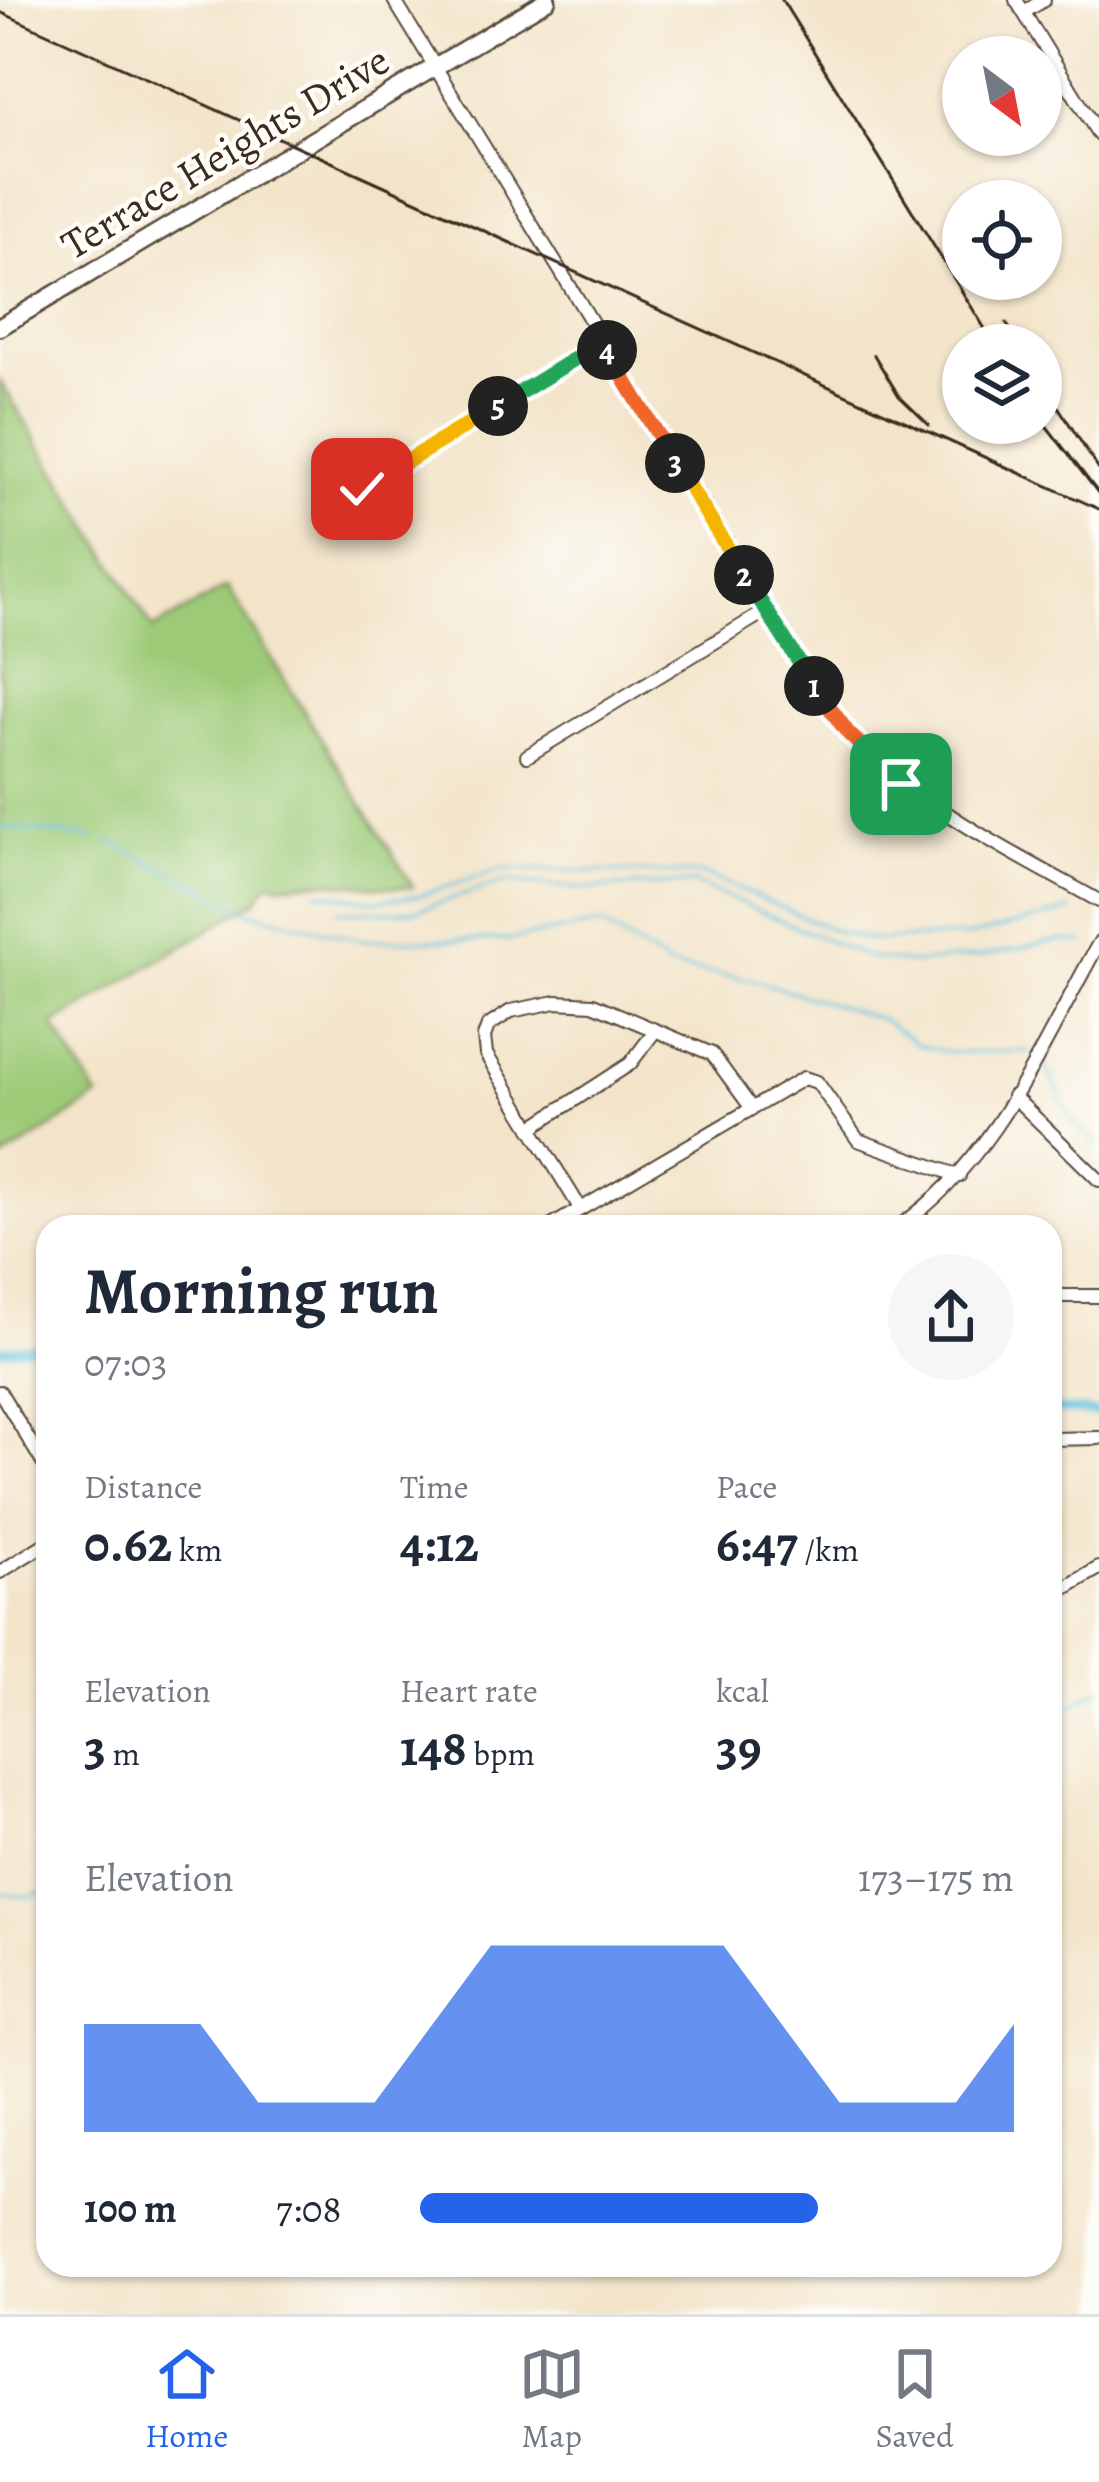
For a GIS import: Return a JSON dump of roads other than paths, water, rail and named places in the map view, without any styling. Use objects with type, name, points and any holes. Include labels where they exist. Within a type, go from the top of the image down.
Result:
[{"type":"main road","name":"Terrace Heights Drive","points":[[0,327],[547,0]]},
{"type":"street","points":[[394,0],[830,710],[901,784],[1099,901]]},
{"type":"street","points":[[1044,0],[1020,6],[1097,127]]},
{"type":"street","points":[[362,489],[602,342]]},
{"type":"street","points":[[527,756],[766,611]]},
{"type":"street","points":[[912,1215],[959,1176],[1013,1096],[1099,943]]},
{"type":"street","points":[[580,1208],[486,1054],[484,1037],[497,1018],[556,1002],[593,1004],[712,1054],[750,1106]]},
{"type":"street","points":[[531,1128],[629,1064],[655,1031]]},
{"type":"street","points":[[569,1215],[791,1082],[811,1079],[858,1140],[959,1176]]},
{"type":"street","points":[[1013,1096],[1099,1180]]},
{"type":"street","points":[[1062,1296],[1099,1296]]},
{"type":"street","points":[[0,1392],[36,1451]]},
{"type":"street","points":[[1062,1438],[1099,1438]]},
{"type":"street","points":[[0,1572],[36,1550]]},
{"type":"street","points":[[1062,1590],[1099,1568]]},
{"type":"waterway","points":[[0,827],[94,838]]},
{"type":"waterway","points":[[109,841],[249,912],[362,940],[507,940],[601,924],[671,967],[754,980],[881,1019],[919,1045],[951,1053],[1029,1051]]},
{"type":"waterway","points":[[317,892],[375,901],[421,895],[501,869],[704,874],[840,933],[873,940],[970,936],[1071,910]]},
{"type":"waterway","points":[[338,911],[415,911],[506,881],[584,889],[694,883],[869,958],[913,963],[979,957],[1059,940],[1085,943]]},
{"type":"waterway","points":[[1042,1058],[1072,1121],[1099,1145]]},
{"type":"waterway","points":[[0,1350],[36,1346]]},
{"type":"waterway","points":[[1062,1410],[1099,1413]]},
{"type":"waterway","points":[[1062,1713],[1099,1689]]},
{"type":"waterway","points":[[0,1893],[36,1894]]},
{"type":"railway","points":[[782,0],[982,324]]},
{"type":"railway","points":[[0,12],[1099,509]]},
{"type":"railway","points":[[874,355],[899,396],[929,425]]},
{"type":"railway","points":[[1062,413],[1099,470]]},
{"type":"railway","points":[[1060,444],[1099,494]]}]
